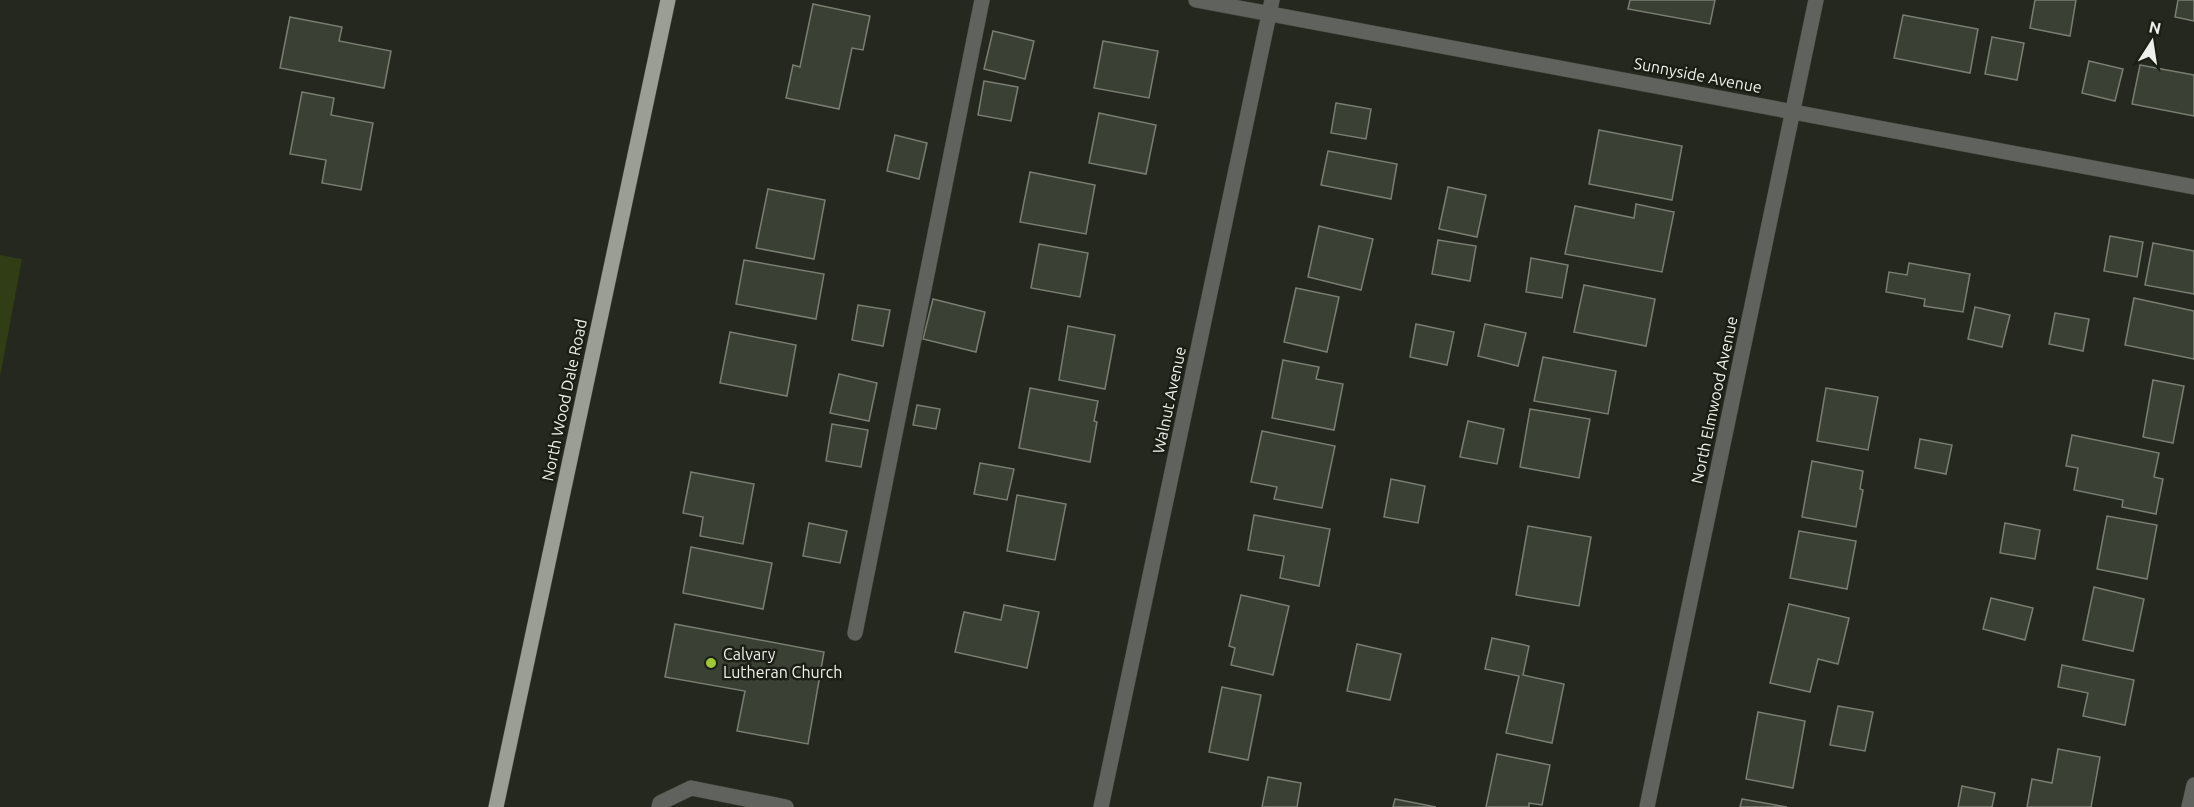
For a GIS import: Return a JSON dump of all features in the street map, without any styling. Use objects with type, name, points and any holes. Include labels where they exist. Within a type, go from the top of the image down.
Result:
[{"type":"main road","name":"North Wood Dale Road","points":[[496,807],[668,0]]},
{"type":"street","points":[[855,633],[982,0]]},
{"type":"street","name":"Sunnyside Avenue","points":[[1196,0],[1270,7],[1793,111],[2194,187]]},
{"type":"street","name":"North Elmwood Avenue","points":[[1647,807],[1816,0]]},
{"type":"street","name":"Walnut Avenue","points":[[1101,807],[1270,7]]},
{"type":"street","points":[[2189,807],[2194,785]]},
{"type":"street","points":[[659,807],[660,803],[691,789],[786,807]]},
{"type":"green space","points":[[0,255],[22,259],[0,377]]},
{"type":"building","points":[[1630,0],[1715,0],[1710,24],[1628,9]]},
{"type":"building","points":[[2035,0],[2076,0],[2070,36],[2030,28]]},
{"type":"building","points":[[2178,0],[2194,0],[2194,21],[2175,17]]},
{"type":"building","points":[[813,4],[870,16],[863,50],[852,48],[839,109],[786,98],[793,65],[800,67]]},
{"type":"building","points":[[1903,15],[1978,29],[1970,73],[1894,58]]},
{"type":"building","points":[[290,17],[342,27],[339,41],[391,51],[384,88],[280,68]]},
{"type":"building","points":[[993,31],[1034,41],[1025,79],[984,69]]},
{"type":"building","points":[[1992,37],[2024,43],[2017,80],[1985,74]]},
{"type":"building","points":[[1103,41],[1158,51],[1149,98],[1094,88]]},
{"type":"building","points":[[2089,61],[2123,69],[2115,101],[2082,93]]},
{"type":"building","points":[[2140,65],[2194,75],[2194,116],[2132,104]]},
{"type":"building","points":[[984,81],[1018,87],[1011,121],[978,115]]},
{"type":"building","points":[[302,92],[334,98],[331,115],[373,123],[361,190],[322,183],[326,160],[290,154]]},
{"type":"building","points":[[1336,103],[1371,109],[1366,139],[1331,133]]},
{"type":"building","points":[[1099,113],[1156,125],[1146,174],[1089,163]]},
{"type":"building","points":[[1599,130],[1682,146],[1672,200],[1589,184]]},
{"type":"building","points":[[895,135],[927,143],[919,179],[887,171]]},
{"type":"building","points":[[1328,151],[1397,164],[1391,199],[1321,185]]},
{"type":"building","points":[[1030,172],[1095,185],[1086,234],[1020,222]]},
{"type":"building","points":[[1448,187],[1486,195],[1477,237],[1439,229]]},
{"type":"building","points":[[768,189],[825,200],[814,259],[756,248]]},
{"type":"building","points":[[1636,204],[1674,212],[1662,272],[1565,254],[1575,206],[1634,218]]},
{"type":"building","points":[[1319,226],[1373,239],[1361,290],[1308,277]]},
{"type":"building","points":[[2110,236],[2143,242],[2137,277],[2104,271]]},
{"type":"building","points":[[1438,240],[1476,246],[1470,281],[1432,274]]},
{"type":"building","points":[[2153,243],[2194,251],[2194,294],[2145,285]]},
{"type":"building","points":[[1039,244],[1088,253],[1080,297],[1031,288]]},
{"type":"building","points":[[1531,258],[1568,265],[1562,298],[1526,292]]},
{"type":"building","points":[[744,260],[824,274],[816,319],[736,304]]},
{"type":"building","points":[[1909,263],[1970,274],[1963,312],[1924,306],[1925,299],[1886,292],[1889,272],[1907,275]]},
{"type":"building","points":[[1584,285],[1655,299],[1646,346],[1574,332]]},
{"type":"building","points":[[1296,288],[1339,297],[1327,352],[1284,342]]},
{"type":"building","points":[[2134,298],[2194,311],[2194,359],[2125,345]]},
{"type":"building","points":[[933,299],[985,312],[976,352],[923,339]]},
{"type":"building","points":[[858,305],[890,310],[883,346],[852,340]]},
{"type":"building","points":[[1975,307],[2010,315],[2002,347],[1968,339]]},
{"type":"building","points":[[2055,313],[2089,319],[2083,351],[2049,344]]},
{"type":"building","points":[[1416,324],[1454,332],[1447,365],[1410,357]]},
{"type":"building","points":[[1485,324],[1526,333],[1518,366],[1478,356]]},
{"type":"building","points":[[1068,326],[1115,335],[1105,389],[1059,380]]},
{"type":"building","points":[[730,332],[796,345],[787,396],[720,383]]},
{"type":"building","points":[[1543,357],[1616,371],[1608,414],[1534,401]]},
{"type":"building","points":[[1283,360],[1319,367],[1316,379],[1343,384],[1334,430],[1272,418]]},
{"type":"building","points":[[839,374],[877,383],[869,421],[830,413]]},
{"type":"building","points":[[2153,380],[2184,386],[2173,443],[2143,437]]},
{"type":"building","points":[[1030,388],[1098,401],[1090,462],[1019,448]]},
{"type":"building","points":[[1826,388],[1878,397],[1868,450],[1817,441]]},
{"type":"building","points":[[917,405],[940,409],[936,429],[913,425]]},
{"type":"building","points":[[1530,409],[1590,419],[1579,478],[1520,467]]},
{"type":"building","points":[[1468,421],[1504,429],[1497,464],[1460,457]]},
{"type":"building","points":[[832,424],[868,430],[861,467],[826,461]]},
{"type":"building","points":[[1262,431],[1335,446],[1322,508],[1274,499],[1277,487],[1251,482]]},
{"type":"building","points":[[2072,435],[2159,453],[2154,477],[2163,479],[2156,514],[2122,507],[2123,500],[2074,490],[2078,468],[2066,466]]},
{"type":"building","points":[[1920,439],[1952,445],[1946,474],[1915,468]]},
{"type":"building","points":[[1812,461],[1863,471],[1860,489],[1863,490],[1856,527],[1802,517]]},
{"type":"building","points":[[980,463],[1014,469],[1007,500],[974,494]]},
{"type":"building","points":[[691,472],[754,484],[743,544],[700,536],[703,517],[683,513]]},
{"type":"building","points":[[1391,479],[1425,486],[1418,523],[1384,517]]},
{"type":"building","points":[[1017,495],[1066,504],[1055,560],[1007,551]]},
{"type":"building","points":[[1254,515],[1330,529],[1319,586],[1280,578],[1284,556],[1248,550]]},
{"type":"building","points":[[2107,516],[2157,525],[2147,579],[2097,569]]},
{"type":"building","points":[[809,523],[847,531],[840,563],[803,556]]},
{"type":"building","points":[[2005,523],[2040,530],[2035,559],[2000,553]]},
{"type":"building","points":[[1528,526],[1591,537],[1579,606],[1516,595]]},
{"type":"building","points":[[1799,531],[1856,541],[1847,589],[1790,578]]},
{"type":"building","points":[[691,547],[772,563],[763,609],[683,593]]},
{"type":"building","points":[[2094,587],[2144,599],[2133,651],[2083,640]]},
{"type":"building","points":[[1241,595],[1289,606],[1273,675],[1231,665],[1235,648],[1229,646]]},
{"type":"building","points":[[1991,598],[2033,608],[2025,640],[1983,629]]},
{"type":"building","points":[[1789,604],[1849,618],[1838,664],[1818,659],[1810,692],[1770,683]]},
{"type":"building","points":[[1004,605],[1039,612],[1027,668],[955,652],[964,612],[1001,620]]},
{"type":"building","points":[[675,624],[824,652],[808,744],[737,731],[745,691],[665,677]]},
{"type":"building","points":[[1492,638],[1529,646],[1523,675],[1564,684],[1552,743],[1506,733],[1519,676],[1485,669]]},
{"type":"building","points":[[1357,644],[1401,654],[1390,700],[1347,691]]},
{"type":"building","points":[[2062,665],[2134,680],[2125,725],[2083,716],[2088,693],[2058,687]]},
{"type":"building","points":[[1222,687],[1261,695],[1248,760],[1209,752]]},
{"type":"building","points":[[1838,706],[1873,712],[1865,751],[1830,745]]},
{"type":"building","points":[[1758,712],[1805,721],[1793,788],[1746,779]]},
{"type":"building","points":[[2058,749],[2100,757],[2091,807],[2027,807],[2032,779],[2052,783]]},
{"type":"building","points":[[1497,754],[1550,765],[1542,805],[1529,803],[1529,807],[1486,807]]},
{"type":"building","points":[[1268,777],[1301,783],[1297,807],[1262,807]]},
{"type":"building","points":[[1962,786],[1995,793],[1992,807],[1958,807]]},
{"type":"building","points":[[1395,799],[1436,807],[1393,807]]},
{"type":"building","points":[[1742,799],[1787,807],[1740,807]]},
{"type":"place","name":"Calvary Lutheran Church","points":[[711,663]]}]
